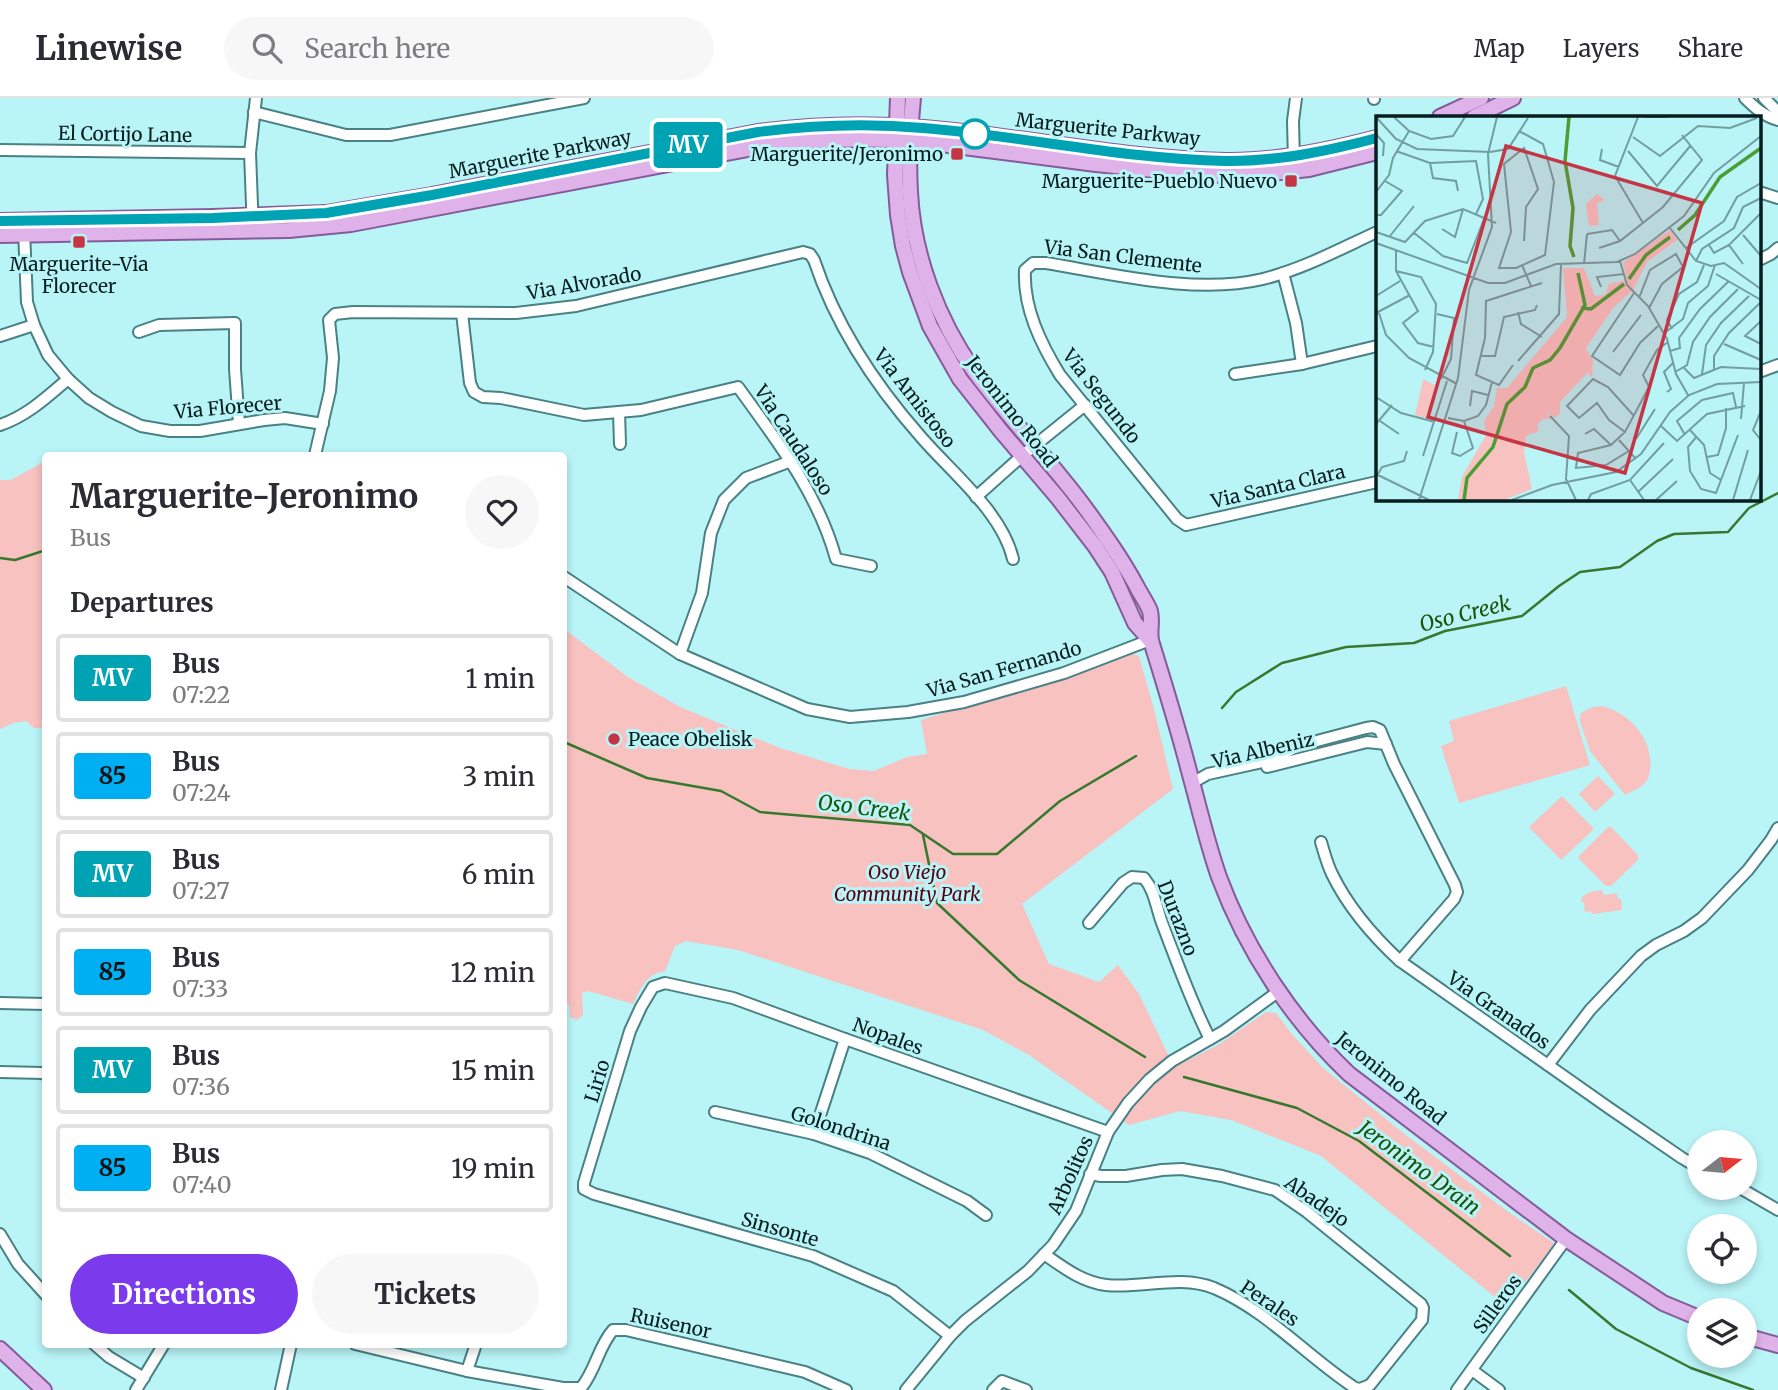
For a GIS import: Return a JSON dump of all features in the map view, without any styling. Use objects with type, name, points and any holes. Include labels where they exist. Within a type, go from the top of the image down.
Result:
[{"type":"main road","name":"Jeronimo Road","points":[[898,98],[915,231],[935,300],[948,330],[1029,451],[1069,485],[1122,559],[1150,612],[1150,640],[1220,881],[1240,925],[1279,991],[1321,1046],[1349,1074],[1566,1239],[1663,1303],[1687,1313]]},
{"type":"main road","name":"Jeronimo Road","points":[[903,133],[913,98]]},
{"type":"main road","points":[[1442,116],[1481,98]]},
{"type":"main road","points":[[1476,116],[1513,98]]},
{"type":"main road","name":"Marguerite Parkway","points":[[0,221],[24,227],[253,224],[360,208],[758,132],[844,125],[1108,166],[1200,175],[1262,173],[1376,138]]},
{"type":"main road","name":"Marguerite Parkway","points":[[1294,163],[1322,166],[1376,152]]},
{"type":"main road","name":"Marguerite Parkway","points":[[0,234],[24,227]]},
{"type":"main road","points":[[1757,1339],[1778,1345]]},
{"type":"main road","points":[[0,1349],[44,1390]]},
{"type":"street","points":[[253,224],[250,153],[257,98]]},
{"type":"street","points":[[254,112],[346,135],[372,136],[390,135],[584,98]]},
{"type":"street","points":[[1294,163],[1293,121],[1296,98]]},
{"type":"street","points":[[1745,98],[1768,117],[1778,120]]},
{"type":"street","points":[[1763,98],[1778,112]]},
{"type":"street","name":"El Cortijo Lane","points":[[0,150],[250,153]]},
{"type":"street","points":[[1760,191],[1778,198]]},
{"type":"street","name":"Via Florecer","points":[[24,227],[27,302],[34,325],[48,355],[89,398],[141,426],[170,431],[200,431],[285,418],[323,424]]},
{"type":"street","name":"Via San Clemente","points":[[1025,270],[1033,263],[1046,263],[1168,282],[1214,285],[1242,283],[1283,273],[1376,232]]},
{"type":"street","points":[[1760,259],[1778,248]]},
{"type":"street","name":"Via Alvorado","points":[[323,424],[333,358],[329,320],[335,314],[516,313],[576,306],[803,252]]},
{"type":"street","name":"Via Amistoso","points":[[803,252],[810,254],[814,260],[830,303],[860,356],[920,437],[988,510],[1010,544],[1013,559]]},
{"type":"street","name":"Via Segundo","points":[[1025,270],[1026,296],[1035,327],[1060,375],[1177,519],[1186,525]]},
{"type":"street","points":[[1283,273],[1296,323],[1302,364]]},
{"type":"street","points":[[462,313],[470,383],[474,392],[483,397],[501,398],[584,415],[619,412],[620,444]]},
{"type":"street","points":[[139,332],[159,325],[235,323],[239,424]]},
{"type":"street","points":[[0,336],[34,325]]},
{"type":"street","points":[[1235,373],[1302,364],[1376,346]]},
{"type":"street","points":[[1760,372],[1778,365]]},
{"type":"street","points":[[0,425],[13,421],[33,408],[68,379]]},
{"type":"street","name":"Via Caudaloso","points":[[619,412],[641,410],[738,387],[791,461],[820,513],[836,559],[871,566]]},
{"type":"street","points":[[976,497],[1085,405]]},
{"type":"street","points":[[316,452],[323,424]]},
{"type":"street","points":[[680,654],[702,593],[711,533],[724,500],[746,478],[791,461]]},
{"type":"street","name":"Via Santa Clara","points":[[1186,525],[1376,482]]},
{"type":"street","name":"Via San Fernando","points":[[567,579],[680,654],[807,709],[850,717],[908,712],[964,702],[1064,673],[1150,640]]},
{"type":"street","name":"Via Albeniz","points":[[1373,727],[1380,730],[1386,744],[1367,742],[1210,781],[1192,783],[1208,774],[1271,760],[1298,746],[1373,727]]},
{"type":"street","points":[[1336,735],[1339,749]]},
{"type":"street","points":[[1386,744],[1457,892],[1454,899],[1400,961]]},
{"type":"street","points":[[1548,1065],[1590,1010],[1641,956],[1656,945],[1684,932],[1702,918],[1748,870],[1778,828]]},
{"type":"street","name":"Via Granados","points":[[1321,842],[1332,874],[1359,917],[1400,961],[1687,1161]]},
{"type":"street","name":"Durazno","points":[[1089,923],[1123,883],[1132,877],[1144,878],[1151,887],[1188,991],[1210,1039]]},
{"type":"street","name":"Nopales","points":[[653,987],[665,983],[733,998],[1108,1132]]},
{"type":"street","name":"Lirio","points":[[584,1189],[630,1031],[653,987]]},
{"type":"street","name":"Arbolitos","points":[[911,1388],[950,1336],[1028,1271],[1061,1235],[1072,1217],[1108,1132],[1128,1103],[1150,1079],[1172,1061],[1210,1039],[1279,991]]},
{"type":"street","points":[[0,1003],[42,1004]]},
{"type":"street","points":[[814,1134],[845,1039]]},
{"type":"street","points":[[0,1072],[42,1074]]},
{"type":"street","name":"Golondrina","points":[[715,1112],[814,1134],[870,1153],[968,1201],[986,1215]]},
{"type":"street","name":"Abadejo","points":[[1090,1174],[1126,1177],[1182,1169],[1275,1190],[1307,1212],[1421,1304]]},
{"type":"street","name":"Sinsonte","points":[[584,1189],[813,1256],[893,1291],[950,1336]]},
{"type":"street","points":[[1757,1198],[1778,1210]]},
{"type":"street","points":[[0,1234],[18,1264],[42,1291]]},
{"type":"street","name":"Silleros","points":[[1457,1390],[1566,1239]]},
{"type":"street","name":"Perales","points":[[1044,1254],[1087,1281],[1108,1285],[1187,1282],[1212,1287],[1264,1317],[1344,1381],[1360,1389],[1370,1385],[1420,1323],[1423,1315],[1421,1304]]},
{"type":"street","name":"Ruisenor","points":[[371,1348],[467,1371],[563,1388],[581,1388],[589,1378],[604,1340],[613,1330],[626,1330],[805,1372],[846,1390]]},
{"type":"street","points":[[99,1348],[144,1378]]},
{"type":"street","points":[[136,1390],[162,1348]]},
{"type":"street","points":[[281,1390],[290,1348]]},
{"type":"street","points":[[467,1371],[475,1348]]},
{"type":"street","points":[[1472,1370],[1499,1390]]},
{"type":"street","points":[[993,1390],[1002,1381],[1026,1390]]},
{"type":"green space","points":[[42,463],[42,728],[34,728],[26,721],[0,729],[0,480],[11,480]]},
{"type":"green space","name":"Oso Viejo Community Park","points":[[567,631],[628,677],[680,707],[780,748],[849,769],[874,771],[907,757],[927,754],[921,720],[1133,654],[1139,656],[1173,789],[1022,904],[1049,964],[1099,982],[1118,965],[1139,994],[1174,1067],[1218,1045],[1266,1012],[1276,1013],[1323,1068],[1402,1132],[1555,1244],[1506,1306],[1321,1156],[1231,1120],[1180,1111],[1129,1125],[1029,1055],[983,1030],[738,950],[686,941],[675,946],[665,971],[649,979],[633,1004],[588,991],[582,993],[583,1015],[577,1020],[570,1017]]},
{"type":"green space","points":[[1566,686],[1590,765],[1459,803],[1441,746],[1454,741],[1449,721]]},
{"type":"green space","points":[[1602,706],[1631,721],[1648,748],[1648,779],[1625,795],[1590,751],[1580,722],[1582,712]]},
{"type":"green space","points":[[1598,776],[1615,794],[1595,812],[1579,794]]},
{"type":"green space","points":[[1562,796],[1594,829],[1561,860],[1529,827]]},
{"type":"green space","points":[[1608,827],[1638,855],[1638,860],[1611,886],[1606,886],[1578,858]]},
{"type":"green space","points":[[1602,890],[1604,895],[1617,893],[1618,899],[1621,899],[1622,910],[1592,914],[1591,911],[1585,912],[1582,897]]},
{"type":"waterway","name":"Oso Creek","points":[[1222,708],[1236,692],[1282,663],[1346,647],[1414,643],[1445,631],[1522,616],[1580,572],[1620,567],[1657,541],[1674,534],[1728,532],[1749,508],[1778,493]]},
{"type":"waterway","name":"Oso Creek","points":[[0,558],[15,560],[42,551]]},
{"type":"waterway","name":"Oso Creek","points":[[567,743],[647,778],[721,791],[760,812],[910,825],[953,854],[997,854],[1060,801],[1136,756]]},
{"type":"waterway","name":"Jeronimo Drain","points":[[923,835],[937,903],[1019,980],[1145,1057]]},
{"type":"waterway","name":"Jeronimo Drain","points":[[1184,1077],[1297,1108],[1359,1141],[1510,1256]]},
{"type":"waterway","name":"Jeronimo Drain","points":[[1569,1290],[1616,1329],[1691,1368],[1753,1390]]},
{"type":"bus line","name":"MV","points":[[0,221],[213,218],[326,213],[758,132],[801,127],[883,125],[925,128],[1106,151],[1227,161],[1305,154],[1376,138]]},
{"type":"place","name":"Marguerite/Jeronimo","points":[[957,154]]},
{"type":"place","name":"Marguerite-Pueblo Nuevo","points":[[1291,181]]},
{"type":"place","name":"Marguerite-Via Florecer","points":[[79,242]]},
{"type":"place","name":"Peace Obelisk","points":[[614,739]]}]
